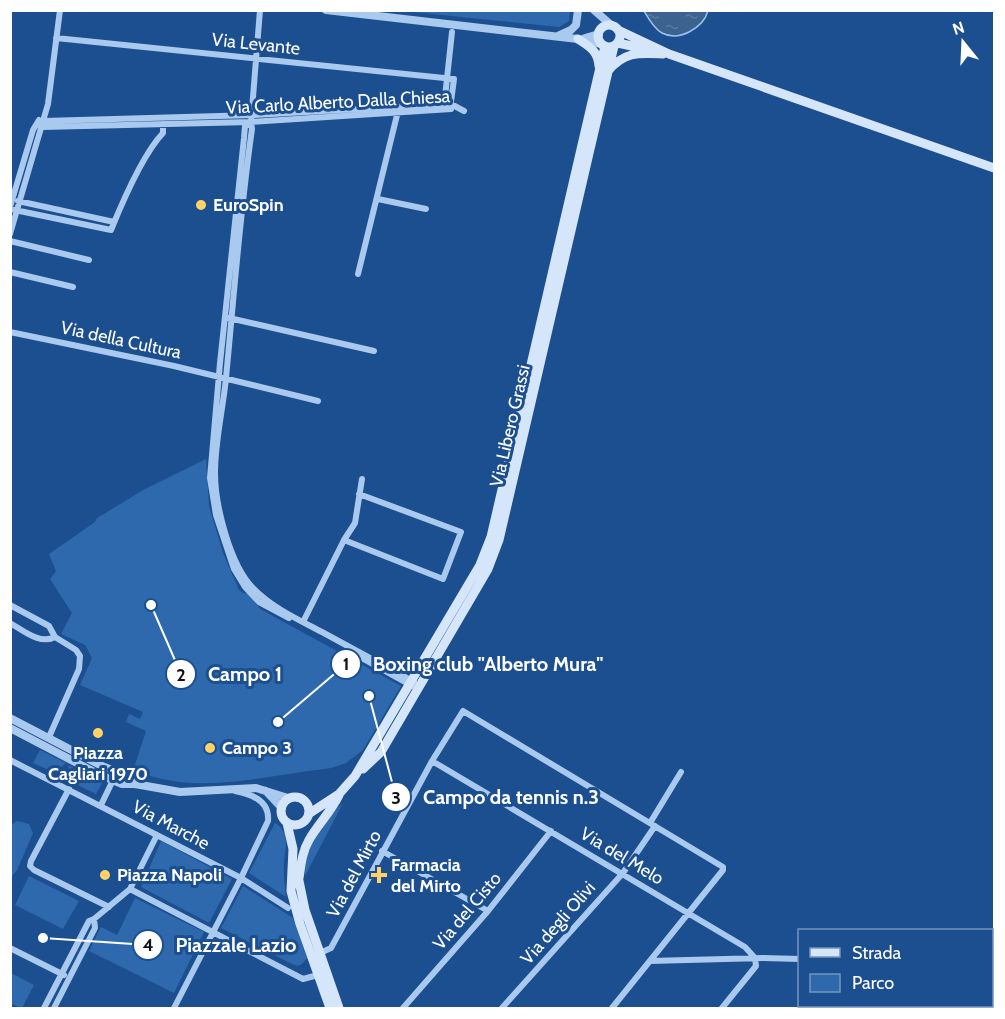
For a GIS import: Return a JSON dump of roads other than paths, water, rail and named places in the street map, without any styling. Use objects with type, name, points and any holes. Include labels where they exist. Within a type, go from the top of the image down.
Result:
[{"type":"main road","points":[[669,54],[606,41],[605,26],[615,28],[669,54],[994,168]]},
{"type":"main road","name":"Via Libero Grassi","points":[[339,794],[381,752],[480,565],[491,537],[604,70],[606,41],[620,38],[615,28]]},
{"type":"main road","points":[[578,39],[592,48],[604,70],[635,52],[669,54]]},
{"type":"main road","points":[[309,808],[324,804],[339,794]]},
{"type":"main road","points":[[299,881],[301,861],[309,840],[332,810],[339,794]]},
{"type":"main road","points":[[309,808],[298,796],[288,798],[282,807],[281,814],[287,823],[293,849],[291,891],[300,924],[330,1008]]},
{"type":"main road","points":[[287,823],[301,824],[307,820],[309,808]]},
{"type":"main road","points":[[293,849],[301,824]]},
{"type":"main road","points":[[293,866],[299,881],[305,910],[339,1008]]},
{"type":"street","points":[[13,206],[20,201],[48,104],[60,10]]},
{"type":"street","points":[[260,10],[251,119],[245,126],[229,318],[210,478],[228,540],[241,573],[253,588],[277,609],[415,685]]},
{"type":"street","points":[[326,10],[606,41],[594,11]]},
{"type":"street","points":[[556,36],[576,26],[578,10]]},
{"type":"street","points":[[594,11],[615,28]]},
{"type":"street","points":[[450,78],[452,32]]},
{"type":"street","name":"Via Levante","points":[[56,38],[450,78]]},
{"type":"street","name":"Via Carlo Alberto Dalla Chiesa","points":[[41,124],[163,124],[447,107],[450,78]]},
{"type":"street","points":[[358,274],[398,109]]},
{"type":"street","name":"Via Carlo Alberto Dalla Chiesa","points":[[41,124],[251,119]]},
{"type":"street","points":[[10,234],[13,206],[33,130],[41,124]]},
{"type":"street","points":[[13,206],[111,231],[155,142],[163,133],[163,124]]},
{"type":"street","points":[[378,199],[426,208]]},
{"type":"street","points":[[20,201],[114,222]]},
{"type":"street","points":[[10,241],[89,260]]},
{"type":"street","points":[[10,272],[73,287]]},
{"type":"street","points":[[229,318],[374,351]]},
{"type":"street","name":"Via della Cultura","points":[[10,332],[174,366],[318,401]]},
{"type":"street","points":[[303,622],[344,540],[355,523],[362,479]]},
{"type":"street","points":[[344,540],[443,579],[461,532],[359,494]]},
{"type":"street","points":[[10,605],[49,626],[55,637],[81,656],[79,669],[49,737]]},
{"type":"street","points":[[277,609],[328,637]]},
{"type":"street","points":[[10,623],[40,639],[47,641],[55,637]]},
{"type":"street","name":"Via del Mirto","points":[[320,953],[331,948],[432,761],[463,711],[652,825]]},
{"type":"street","points":[[10,718],[49,737],[114,776]]},
{"type":"street","points":[[10,728],[114,776],[125,775],[135,784],[180,792],[231,790],[247,787],[288,798]]},
{"type":"street","name":"Via Marche","points":[[10,760],[242,878],[288,908]]},
{"type":"street","name":"Via del Melo","points":[[432,761],[745,947],[755,958]]},
{"type":"street","name":"Via degli Olivi","points":[[502,1008],[623,873],[681,772]]},
{"type":"street","points":[[101,805],[114,776]]},
{"type":"street","points":[[69,789],[30,866],[109,907]]},
{"type":"street","points":[[174,1008],[242,878],[268,821],[265,806],[257,798],[247,793],[231,790]]},
{"type":"street","points":[[265,790],[282,807]]},
{"type":"street","points":[[612,1008],[723,870],[723,867],[652,825]]},
{"type":"street","name":"Via del Cisto","points":[[403,1008],[488,911],[551,831]]},
{"type":"street","points":[[44,1008],[87,924],[130,890],[157,836]]},
{"type":"street","points":[[382,851],[488,911]]},
{"type":"street","points":[[130,890],[303,979],[318,975]]},
{"type":"street","points":[[54,1008],[94,928],[94,919]]},
{"type":"street","points":[[10,948],[69,978]]},
{"type":"street","points":[[722,1008],[756,966],[755,958]]},
{"type":"street","points":[[650,961],[798,959]]},
{"type":"water","points":[[644,11],[708,11],[696,28],[676,36],[659,31]]},
{"type":"place","name":"EuroSpin","points":[[201,205]]},
{"type":"place","name":"Campo 1","points":[[151,605]]},
{"type":"place","name":"Campo da tennis n.3","points":[[369,696]]},
{"type":"place","name":"Boxing club \"Alberto Mura\"","points":[[278,722]]},
{"type":"place","name":"Piazza Cagliari 1970","points":[[98,733]]},
{"type":"place","name":"Campo 3","points":[[210,748]]},
{"type":"place","name":"Piazza Napoli","points":[[105,875]]},
{"type":"place","name":"Farmacia del Mirto","points":[[379,875]]},
{"type":"place","name":"Piazzale Lazio","points":[[43,938]]}]
